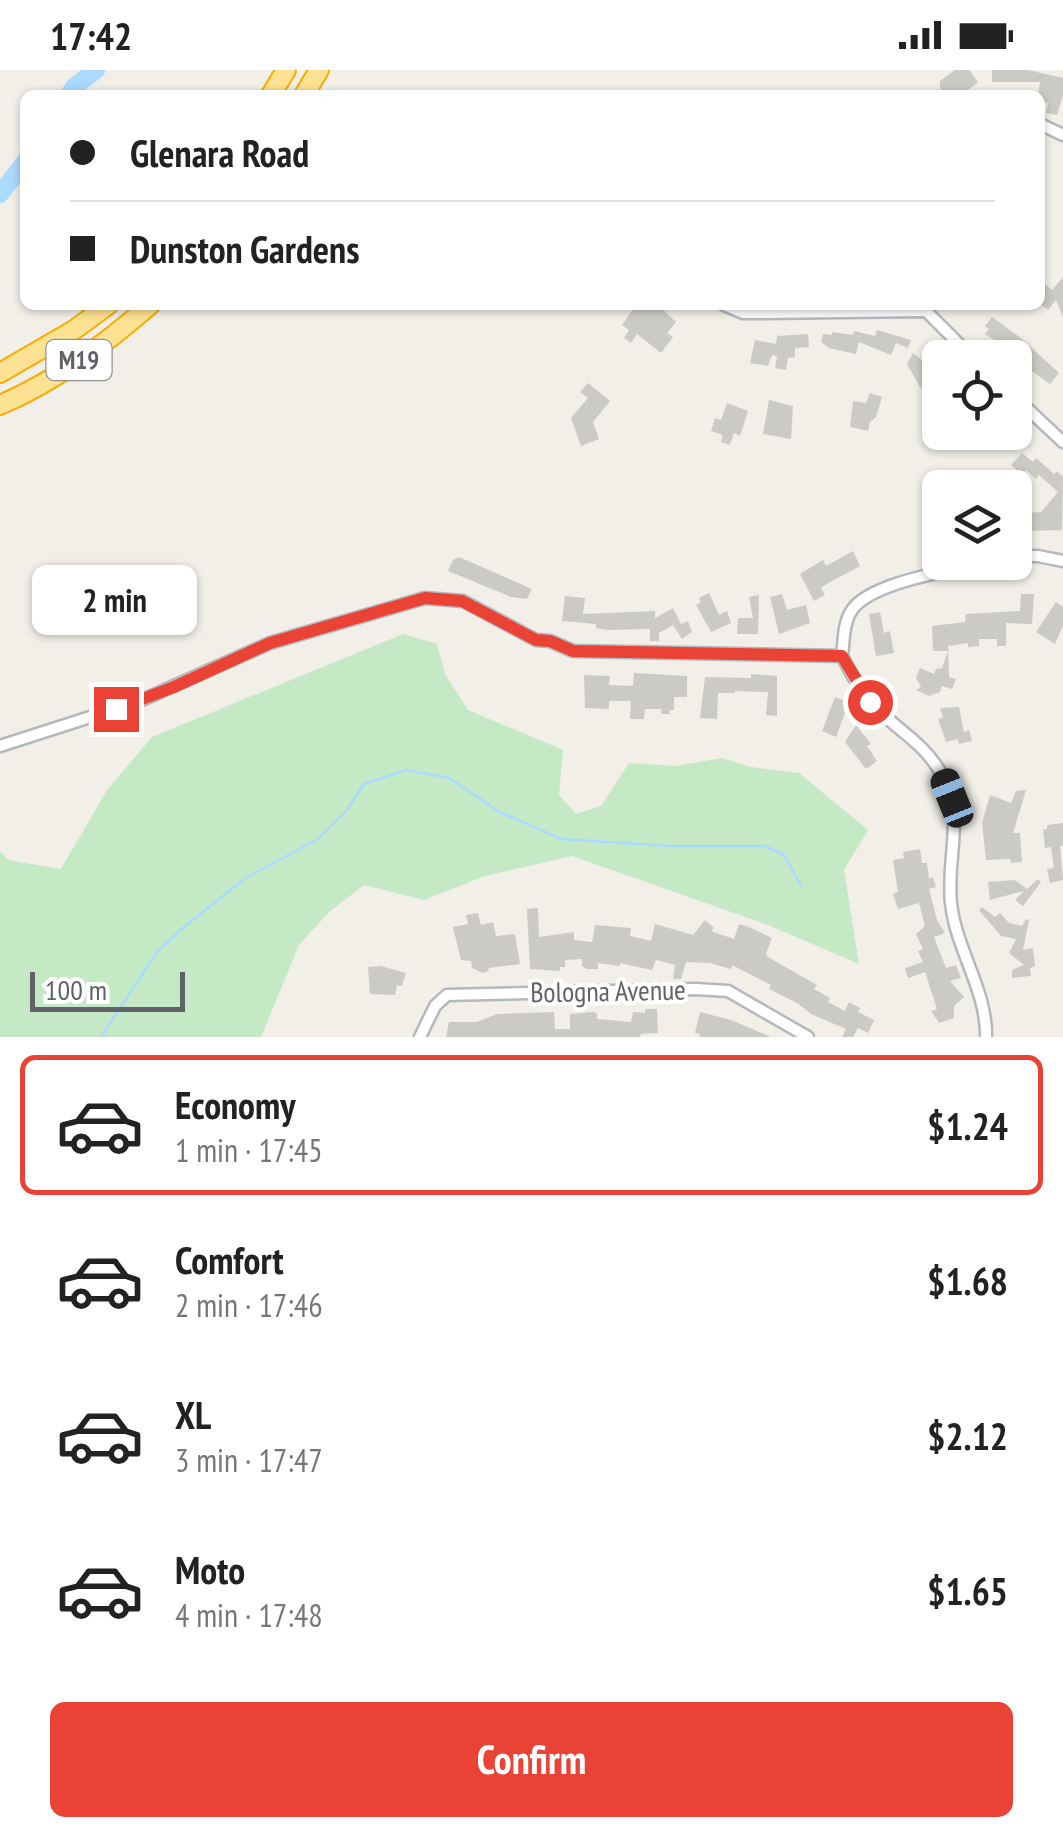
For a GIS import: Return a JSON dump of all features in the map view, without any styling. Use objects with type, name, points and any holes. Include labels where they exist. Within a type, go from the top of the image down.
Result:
[{"type":"highway","name":"M19","points":[[0,373],[101,310]]},
{"type":"highway","name":"M19","points":[[0,404],[57,375],[108,341],[144,310]]},
{"type":"street","points":[[737,310],[856,310]]},
{"type":"street","points":[[924,310],[955,340]]},
{"type":"street","points":[[1032,413],[1063,442]]},
{"type":"street","points":[[1032,556],[1063,562]]},
{"type":"street","points":[[922,579],[862,598],[850,612],[842,656],[870,702],[928,754],[952,798],[956,823],[950,899],[957,938],[983,1003],[986,1037]]},
{"type":"street","points":[[0,746],[124,706],[270,643],[425,598],[462,601],[536,640],[550,641],[573,651],[842,656]]},
{"type":"street","name":"Bologna Avenue","points":[[420,1037],[435,1006],[447,995],[696,989],[728,991],[808,1037]]},
{"type":"green space","points":[[403,634],[437,644],[445,674],[468,710],[563,750],[559,795],[576,814],[601,806],[629,763],[675,766],[722,758],[751,767],[799,773],[868,830],[844,870],[859,964],[768,925],[572,856],[485,876],[424,900],[364,885],[329,912],[299,945],[261,1037],[0,1037],[0,851],[8,860],[61,869],[107,790],[152,737]]},
{"type":"building","points":[[955,70],[969,70],[978,82],[968,90],[942,90],[940,81]]},
{"type":"building","points":[[992,70],[1028,70],[1063,78],[1057,115],[1046,113],[1048,103],[1045,90],[1039,90],[1040,82],[992,82]]},
{"type":"building","points":[[1063,277],[1063,317],[1056,300],[1048,310],[1045,308],[1045,284],[1052,290]]},
{"type":"building","points":[[632,310],[663,310],[676,322],[667,333],[673,337],[661,353],[637,334],[631,343],[624,338],[629,330],[622,325]]},
{"type":"building","points":[[992,317],[1023,340],[994,340],[985,334],[989,329],[985,326]]},
{"type":"building","points":[[877,330],[911,340],[908,348],[896,343],[891,355],[859,342],[856,354],[829,348],[821,342],[823,334],[832,332],[853,335],[854,331],[875,336]]},
{"type":"building","points":[[808,334],[809,347],[795,348],[795,357],[788,358],[786,370],[775,368],[777,356],[772,355],[768,366],[750,363],[755,340],[776,344],[777,336]]},
{"type":"building","points":[[1032,348],[1059,373],[1050,384],[1032,371]]},
{"type":"building","points":[[913,353],[922,360],[922,388],[920,387],[907,364]]},
{"type":"building","points":[[588,383],[610,401],[593,422],[599,439],[581,446],[571,418],[588,398],[580,392]]},
{"type":"building","points":[[870,393],[882,397],[868,431],[850,427],[853,401],[866,403]]},
{"type":"building","points":[[769,400],[793,406],[791,439],[763,434]]},
{"type":"building","points":[[727,403],[748,411],[740,436],[734,433],[730,445],[721,442],[723,435],[711,431],[715,418],[721,420]]},
{"type":"building","points":[[1022,453],[1063,477],[1062,530],[1032,531],[1032,512],[1041,512],[1058,492],[1039,475],[1036,479],[1032,470],[1016,470],[1011,465]]},
{"type":"building","points":[[853,551],[860,566],[821,588],[825,595],[814,601],[800,574],[823,560],[826,566]]},
{"type":"building","points":[[459,557],[532,589],[527,599],[511,597],[448,571]]},
{"type":"building","points":[[709,593],[719,615],[727,611],[731,623],[711,632],[696,605],[701,602],[699,598]]},
{"type":"building","points":[[782,594],[787,610],[806,605],[810,623],[779,634],[770,597]]},
{"type":"building","points":[[1021,594],[1034,594],[1032,624],[1006,623],[1006,646],[997,646],[997,639],[979,639],[979,646],[948,646],[949,677],[956,679],[952,689],[942,686],[940,692],[929,696],[916,690],[921,687],[916,678],[920,668],[934,674],[942,668],[948,651],[933,651],[932,626],[965,622],[966,614],[1020,611]]},
{"type":"building","points":[[759,595],[758,634],[737,634],[738,618],[753,618],[749,597]]},
{"type":"building","points":[[565,596],[585,598],[583,614],[655,611],[655,618],[673,608],[681,624],[688,621],[692,632],[682,639],[673,625],[659,633],[659,641],[650,641],[650,629],[607,630],[596,628],[596,624],[562,621]]},
{"type":"building","points":[[1056,602],[1063,607],[1063,625],[1055,644],[1036,632]]},
{"type":"building","points":[[880,612],[884,633],[890,631],[894,653],[876,656],[869,614]]},
{"type":"building","points":[[634,673],[687,676],[687,697],[674,697],[670,714],[661,714],[661,709],[645,709],[644,719],[630,719],[631,701],[609,701],[609,709],[585,708],[584,675],[610,676],[609,685],[633,686]]},
{"type":"building","points":[[751,674],[777,676],[777,716],[766,715],[768,692],[735,691],[718,693],[717,719],[700,718],[705,677],[751,678]]},
{"type":"building","points":[[835,697],[849,702],[836,737],[822,731]]},
{"type":"building","points":[[959,707],[964,732],[969,730],[972,741],[946,742],[938,719],[943,718],[940,708]]},
{"type":"building","points":[[856,725],[871,744],[867,746],[877,761],[866,769],[845,742]]},
{"type":"building","points":[[1026,790],[1013,833],[1020,833],[1022,862],[986,860],[982,823],[990,795],[1011,803],[1016,791]]},
{"type":"building","points":[[1063,823],[1063,880],[1050,883],[1047,869],[1054,868],[1051,847],[1045,848],[1043,830],[1047,825]]},
{"type":"building","points":[[920,849],[922,863],[927,863],[929,879],[933,877],[936,887],[929,889],[937,920],[945,933],[934,937],[946,968],[956,965],[961,978],[950,981],[964,997],[954,1006],[954,1018],[939,1023],[931,1011],[937,1009],[925,972],[908,978],[905,968],[923,962],[918,951],[923,949],[916,934],[925,926],[919,903],[898,909],[893,894],[898,892],[893,860],[904,858],[903,852]]},
{"type":"building","points":[[1038,879],[1041,882],[1023,906],[1015,900],[1024,891],[990,900],[988,882],[1015,880],[1027,889]]},
{"type":"building","points":[[982,907],[995,917],[1000,913],[1009,923],[1022,926],[1029,920],[1023,950],[1033,948],[1035,966],[1030,968],[1031,976],[1012,978],[1012,970],[1024,965],[1009,953],[1016,939],[1001,936],[979,910]]},
{"type":"building","points":[[538,908],[539,937],[574,932],[574,940],[592,942],[595,925],[631,928],[630,936],[651,941],[655,924],[693,935],[705,920],[714,928],[711,931],[734,939],[739,924],[749,927],[772,938],[768,957],[817,985],[814,989],[830,998],[828,1002],[845,1011],[849,1002],[874,1020],[868,1033],[858,1028],[853,1037],[842,1037],[846,1029],[811,1014],[769,989],[771,985],[732,965],[731,969],[686,962],[681,979],[673,979],[675,965],[656,960],[652,970],[620,963],[598,963],[598,969],[587,969],[582,966],[582,959],[565,960],[560,971],[530,969],[527,909]]},
{"type":"building","points":[[478,913],[481,925],[493,922],[496,936],[515,934],[520,964],[488,968],[483,973],[472,968],[471,961],[461,960],[453,927],[468,924],[466,915]]},
{"type":"building","points":[[381,966],[406,973],[395,995],[370,994],[368,967]]},
{"type":"building","points":[[645,1009],[657,1009],[658,1033],[640,1037],[446,1037],[449,1022],[477,1022],[497,1014],[554,1012],[555,1029],[570,1029],[570,1014],[592,1012],[597,1013],[597,1019],[631,1022],[633,1012],[645,1013]]},
{"type":"building","points":[[700,1012],[771,1037],[699,1037],[695,1033]]},
{"type":"waterway","points":[[72,90],[96,70]]},
{"type":"waterway","points":[[0,194],[20,168]]},
{"type":"waterway","points":[[101,1037],[157,952],[184,927],[244,879],[318,839],[346,811],[364,784],[407,770],[449,778],[498,811],[561,839],[670,846],[765,846],[784,855],[801,886]]},
{"type":"route","points":[[116,709],[270,643],[425,598],[462,601],[536,640],[550,641],[573,651],[842,656],[870,702]]}]
